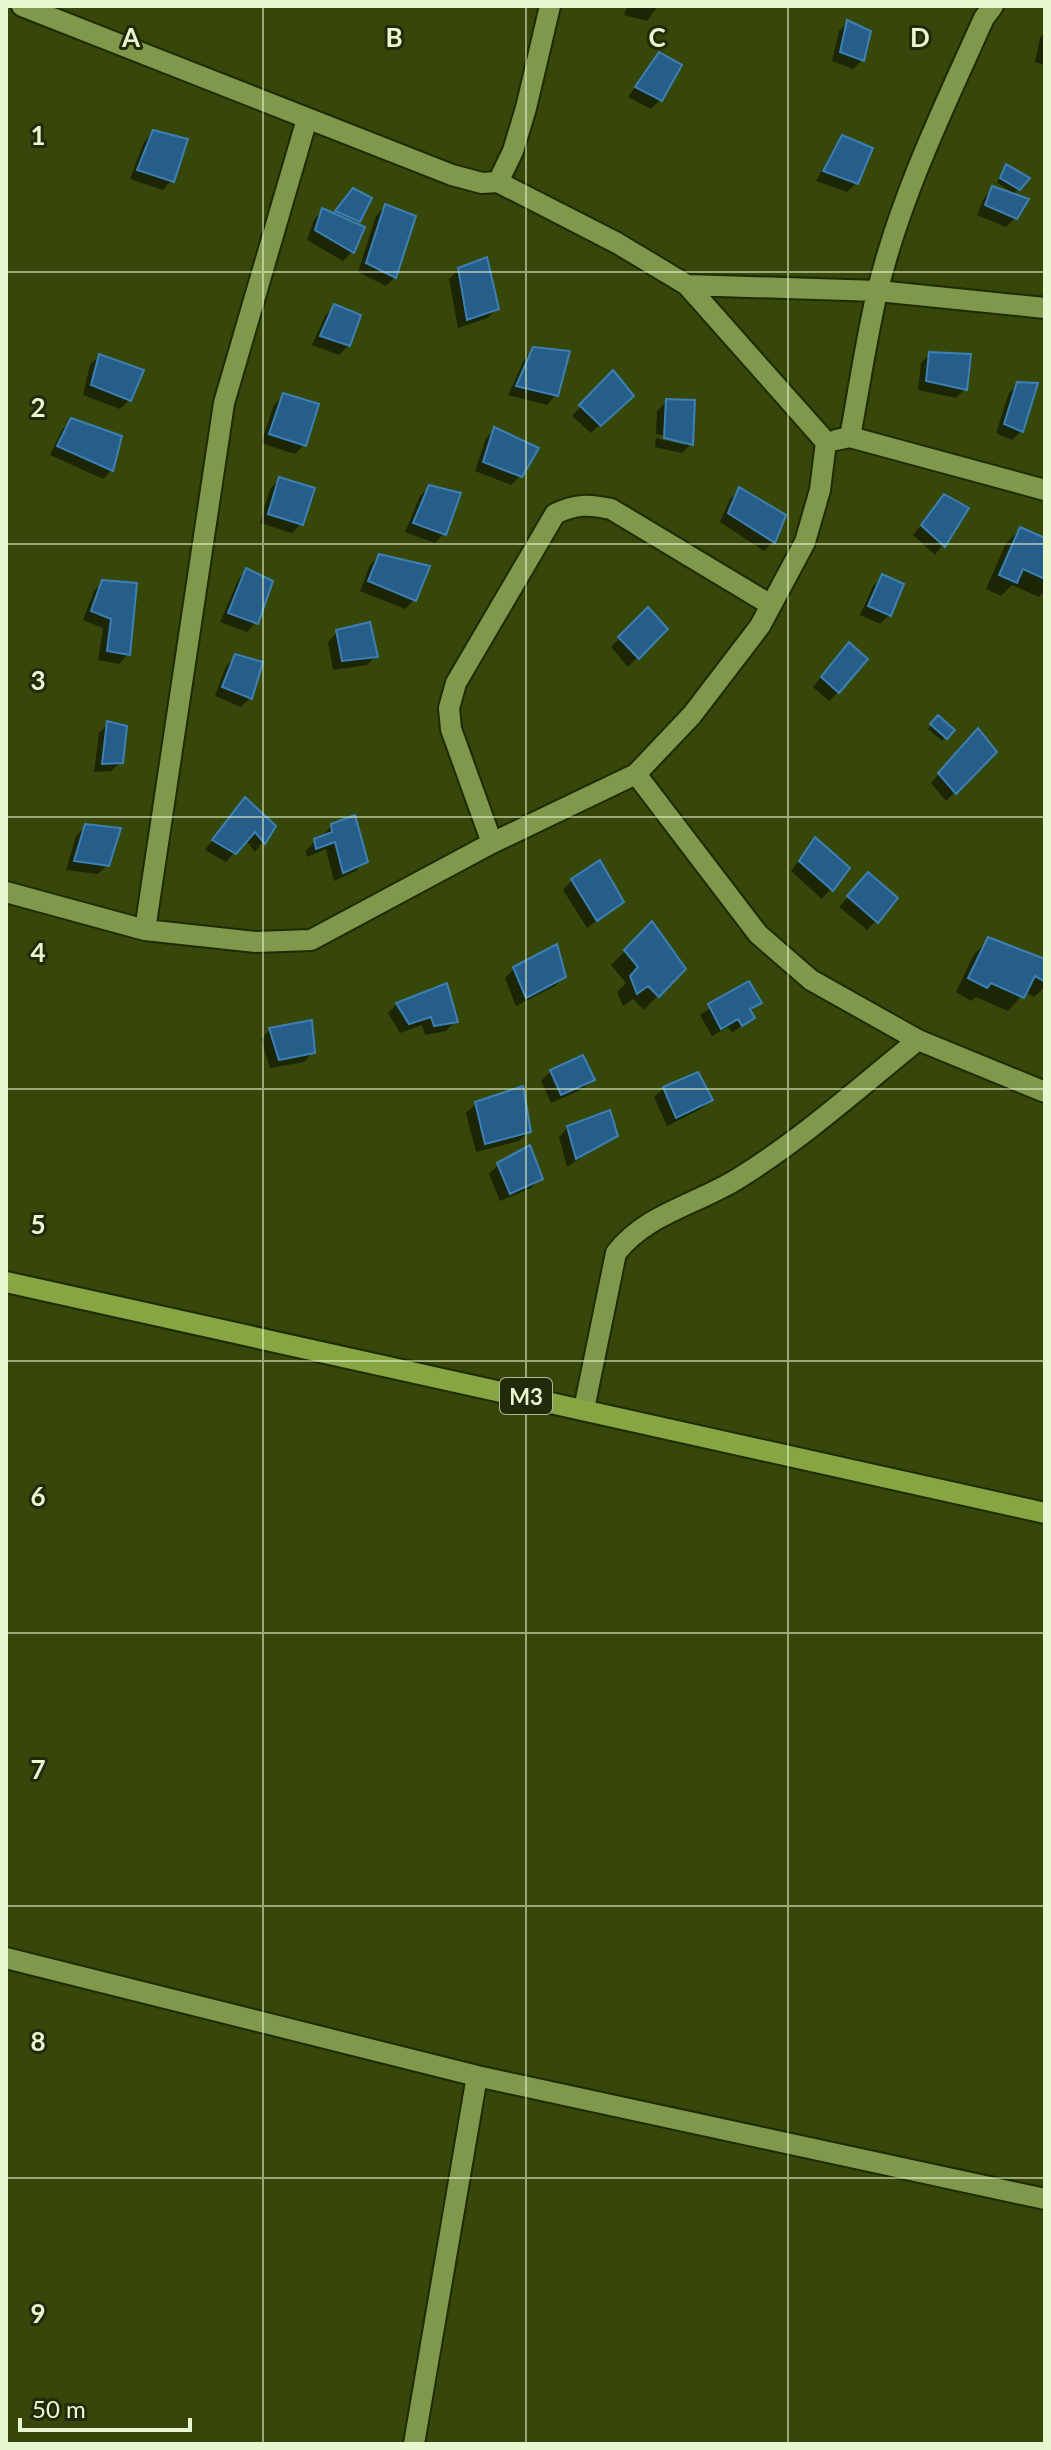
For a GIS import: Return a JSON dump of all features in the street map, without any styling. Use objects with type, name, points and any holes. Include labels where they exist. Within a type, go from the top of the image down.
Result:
[{"type":"main road","name":"M3","points":[[6,1282],[1045,1513]]},
{"type":"street","points":[[6,892],[145,930],[256,942],[311,940],[492,843],[636,774],[692,715],[760,626],[805,542],[820,490],[826,442],[687,285],[617,243],[498,182],[482,183],[452,175],[22,6]]},
{"type":"street","points":[[498,182],[513,151],[526,108],[550,6]]},
{"type":"street","points":[[850,437],[878,291],[922,158],[984,18],[993,6]]},
{"type":"street","points":[[145,930],[224,403],[307,119]]},
{"type":"street","points":[[687,285],[878,291],[1045,308]]},
{"type":"street","points":[[826,442],[850,437],[1045,490]]},
{"type":"street","points":[[492,843],[451,729],[449,708],[456,683],[555,514],[572,505],[611,509],[771,605]]},
{"type":"street","points":[[636,774],[758,934],[811,980],[918,1040],[1045,1092]]},
{"type":"street","points":[[584,1409],[616,1253],[627,1238],[653,1220],[738,1178],[777,1152],[918,1040]]},
{"type":"street","points":[[6,1958],[477,2076],[1045,2199]]},
{"type":"street","points":[[414,2444],[477,2076]]},
{"type":"building","points":[[847,20],[871,31],[864,61],[840,52]]},
{"type":"building","points":[[659,52],[682,65],[662,101],[635,87]]},
{"type":"building","points":[[153,130],[188,139],[174,182],[137,170]]},
{"type":"building","points":[[842,135],[873,148],[858,184],[823,171]]},
{"type":"building","points":[[1006,164],[1030,178],[1020,190],[1000,178]]},
{"type":"building","points":[[992,186],[1029,199],[1017,219],[985,205]]},
{"type":"building","points":[[353,188],[372,198],[360,222],[335,211]]},
{"type":"building","points":[[385,204],[416,216],[396,278],[366,263]]},
{"type":"building","points":[[322,208],[365,227],[354,253],[315,230]]},
{"type":"building","points":[[487,257],[499,309],[467,320],[458,268]]},
{"type":"building","points":[[334,304],[361,315],[350,346],[320,336]]},
{"type":"building","points":[[533,347],[570,351],[558,396],[516,386]]},
{"type":"building","points":[[929,352],[971,354],[967,390],[926,381]]},
{"type":"building","points":[[99,354],[144,370],[131,401],[91,385]]},
{"type":"building","points":[[613,370],[634,396],[601,426],[579,405]]},
{"type":"building","points":[[1017,382],[1038,383],[1023,432],[1004,424]]},
{"type":"building","points":[[283,393],[319,404],[306,446],[269,434]]},
{"type":"building","points":[[666,399],[695,400],[693,445],[664,438]]},
{"type":"building","points":[[71,418],[122,436],[113,471],[57,446]]},
{"type":"building","points":[[494,427],[539,448],[522,477],[483,462]]},
{"type":"building","points":[[279,477],[315,488],[303,525],[268,514]]},
{"type":"building","points":[[429,485],[461,493],[446,535],[413,523]]},
{"type":"building","points":[[739,487],[786,515],[775,543],[728,513]]},
{"type":"building","points":[[944,494],[969,508],[945,547],[921,525]]},
{"type":"building","points":[[1020,527],[1045,538],[1045,579],[1023,569],[1017,583],[999,575]]},
{"type":"building","points":[[379,554],[430,566],[416,601],[368,581]]},
{"type":"building","points":[[246,568],[273,581],[258,624],[228,613]]},
{"type":"building","points":[[882,574],[904,584],[891,616],[868,606]]},
{"type":"building","points":[[102,580],[137,583],[130,655],[107,651],[111,619],[91,611]]},
{"type":"building","points":[[648,607],[668,629],[639,659],[618,637]]},
{"type":"building","points":[[370,622],[378,657],[342,661],[336,630]]},
{"type":"building","points":[[849,642],[868,659],[839,693],[821,677]]},
{"type":"building","points":[[235,654],[263,662],[252,699],[222,687]]},
{"type":"building","points":[[938,715],[955,730],[947,739],[930,724]]},
{"type":"building","points":[[107,721],[127,726],[123,763],[102,764]]},
{"type":"building","points":[[978,728],[997,752],[956,794],[938,773]]},
{"type":"building","points":[[245,797],[276,826],[265,844],[255,832],[236,854],[212,840]]},
{"type":"building","points":[[355,815],[368,862],[343,873],[335,842],[316,849],[314,839],[332,832],[331,824]]},
{"type":"building","points":[[85,824],[121,828],[109,866],[74,861]]},
{"type":"building","points":[[815,837],[850,868],[833,891],[799,861]]},
{"type":"building","points":[[600,860],[624,902],[597,921],[571,879]]},
{"type":"building","points":[[868,872],[898,898],[878,923],[847,896]]},
{"type":"building","points":[[652,921],[686,969],[659,997],[648,986],[637,994],[630,976],[638,967],[624,950]]},
{"type":"building","points":[[988,937],[1045,959],[1045,982],[1035,976],[1024,998],[991,983],[987,988],[968,978]]},
{"type":"building","points":[[557,944],[566,977],[526,998],[513,967]]},
{"type":"building","points":[[749,981],[762,1003],[750,1009],[755,1018],[742,1026],[738,1019],[721,1029],[708,1004]]},
{"type":"building","points":[[447,983],[458,1022],[434,1026],[431,1017],[409,1024],[396,1003]]},
{"type":"building","points":[[312,1020],[315,1053],[279,1060],[269,1028]]},
{"type":"building","points":[[583,1055],[595,1080],[561,1095],[550,1070]]},
{"type":"building","points":[[698,1072],[713,1100],[676,1118],[663,1087]]},
{"type":"building","points":[[523,1086],[531,1132],[485,1144],[475,1102]]},
{"type":"building","points":[[610,1110],[618,1136],[576,1159],[567,1126]]},
{"type":"building","points":[[530,1145],[543,1179],[510,1194],[497,1163]]}]
